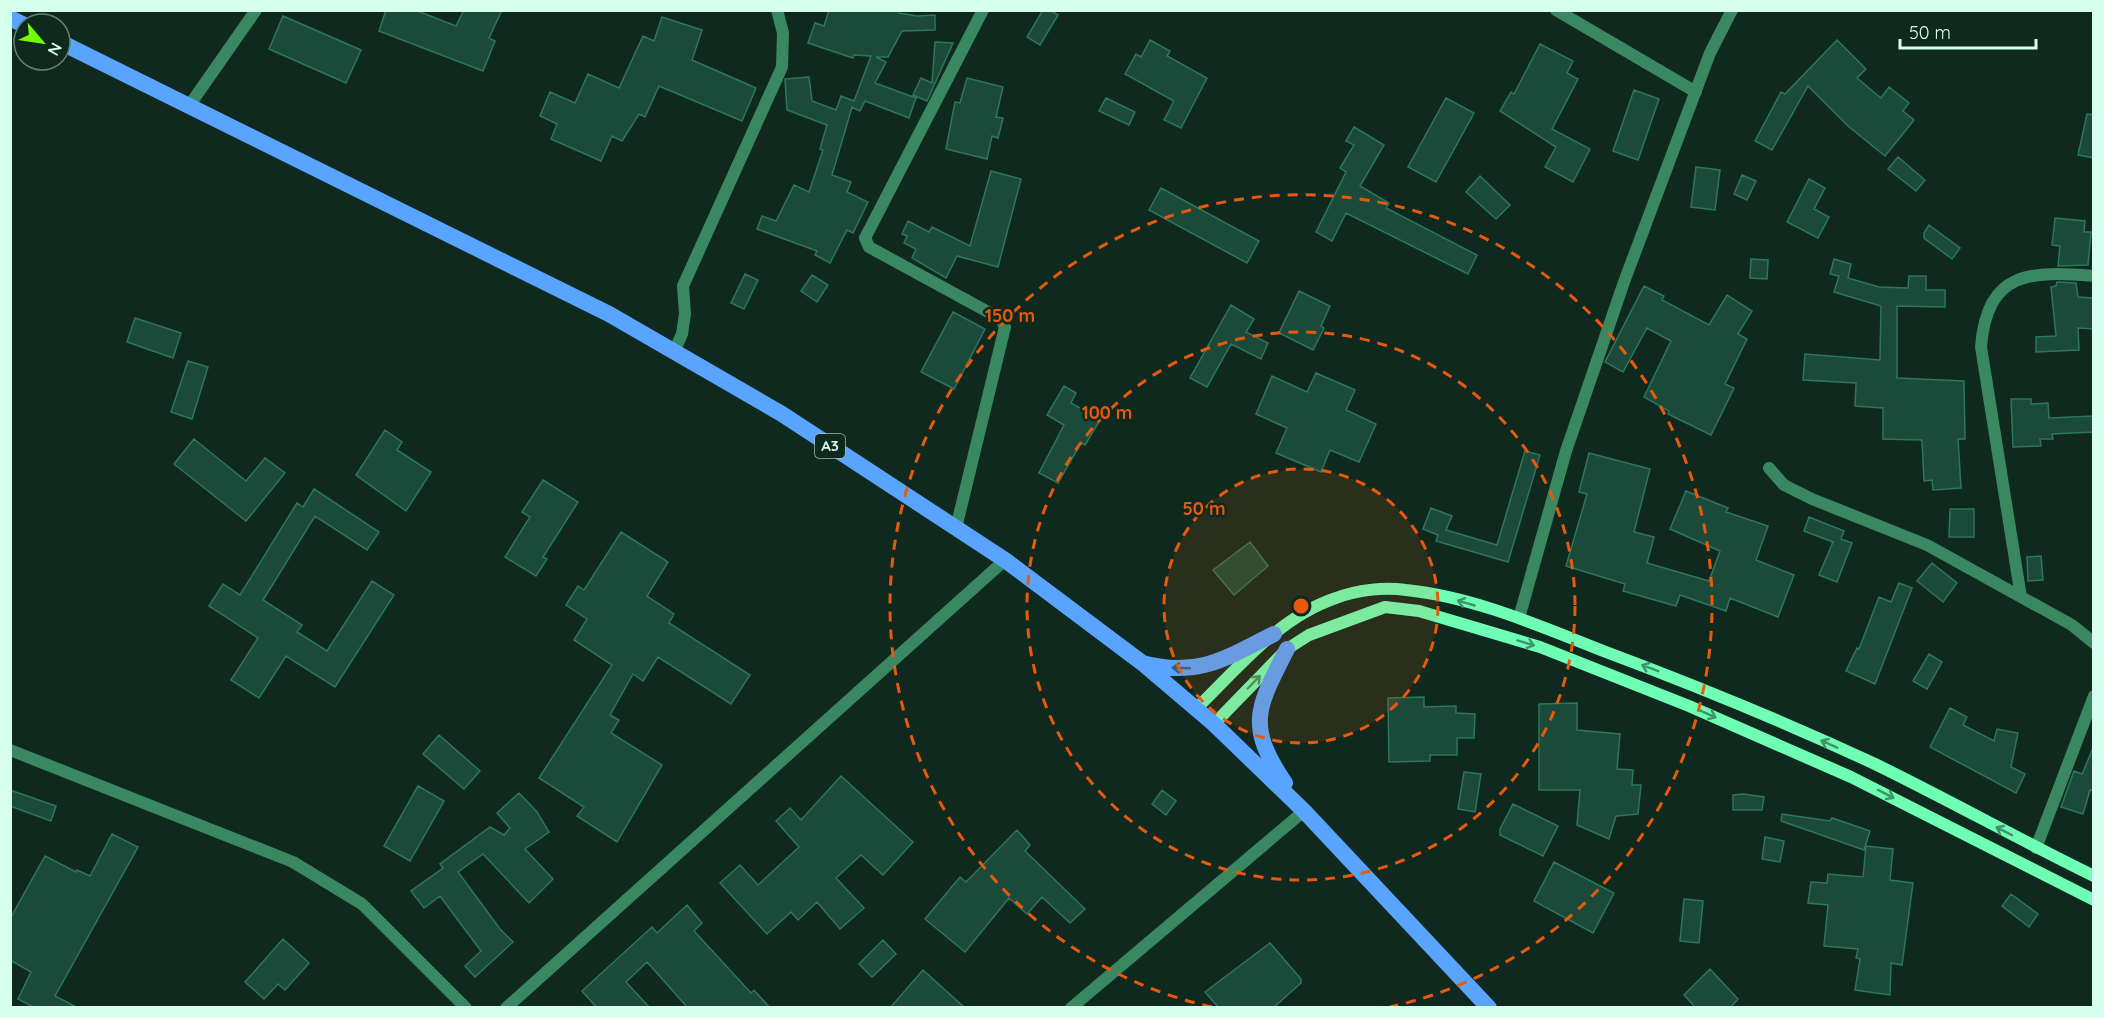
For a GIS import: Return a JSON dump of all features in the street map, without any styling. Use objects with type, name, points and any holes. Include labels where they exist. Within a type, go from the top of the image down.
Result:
[{"type":"highway","name":"A3","points":[[72,48],[609,314],[782,414],[1005,560],[1141,662],[1214,724],[1304,811],[1489,1008]]},
{"type":"highway","points":[[1141,662],[1155,666],[1197,668],[1221,660],[1274,634]]},
{"type":"highway","points":[[1287,649],[1263,696],[1258,728],[1271,763],[1304,811]]},
{"type":"main road","points":[[1196,709],[1274,634],[1306,610],[1337,597],[1374,590],[1404,590],[1448,597],[1519,618],[1689,683],[1875,764],[2094,876]]},
{"type":"main road","points":[[1214,724],[1287,649],[1309,635],[1385,607],[1419,611],[1540,647],[1689,706],[1851,777],[2094,900]]},
{"type":"street","points":[[189,106],[256,10]]},
{"type":"street","points":[[674,352],[682,334],[685,314],[683,286],[782,67],[783,33],[777,10]]},
{"type":"street","points":[[956,528],[1005,327],[1001,319],[869,247],[865,238],[983,10]]},
{"type":"street","points":[[1556,10],[1696,92]]},
{"type":"street","points":[[1519,618],[1566,451],[1659,185],[1710,53],[1732,10]]},
{"type":"street","points":[[2021,597],[1981,347],[1982,328],[1996,297],[2011,283],[2027,275],[2048,273],[2094,276]]},
{"type":"street","points":[[1768,468],[1784,485],[1812,500],[1927,545],[2072,625],[2094,643]]},
{"type":"street","points":[[506,1008],[1005,560]]},
{"type":"street","points":[[2036,848],[2094,696]]},
{"type":"street","points":[[10,750],[293,862],[362,903],[466,1008]]},
{"type":"street","points":[[1071,1008],[1304,811]]},
{"type":"building","points":[[386,10],[415,10],[456,26],[464,10],[502,10],[489,38],[495,41],[483,71],[379,31]]},
{"type":"building","points":[[829,10],[899,10],[899,13],[917,16],[935,15],[935,30],[902,31],[888,57],[876,57],[886,62],[875,83],[916,98],[909,118],[865,101],[860,111],[852,107],[832,175],[851,182],[847,192],[868,202],[853,233],[847,230],[830,263],[815,255],[817,251],[757,229],[762,216],[776,221],[794,185],[809,192],[823,150],[820,149],[827,125],[787,110],[785,79],[809,77],[812,101],[836,110],[841,96],[854,101],[871,56],[854,55],[853,58],[808,43],[815,23],[824,26]]},
{"type":"building","points":[[1043,10],[1050,10],[1058,15],[1040,45],[1027,37]]},
{"type":"building","points":[[283,16],[361,50],[346,83],[269,49]]},
{"type":"building","points":[[662,17],[702,30],[692,60],[756,88],[742,121],[659,86],[645,117],[639,114],[622,141],[612,136],[601,161],[551,139],[557,124],[540,116],[550,92],[575,103],[588,74],[619,88],[643,36],[654,41]]},
{"type":"building","points":[[1150,40],[1170,51],[1167,56],[1207,78],[1181,128],[1164,120],[1174,101],[1125,74],[1136,54],[1141,57]]},
{"type":"building","points":[[1837,40],[1866,69],[1857,78],[1881,98],[1889,87],[1909,103],[1903,111],[1914,120],[1885,156],[1848,126],[1808,86],[1772,150],[1755,141],[1781,92],[1785,94]]},
{"type":"building","points":[[935,42],[953,43],[927,101],[913,95],[921,78],[932,83]]},
{"type":"building","points":[[1540,44],[1573,61],[1567,73],[1578,79],[1552,129],[1590,149],[1573,182],[1545,167],[1556,147],[1500,111],[1511,92],[1514,94]]},
{"type":"building","points":[[967,78],[1003,87],[996,117],[1003,118],[998,138],[992,136],[987,159],[946,149],[955,102],[960,103]]},
{"type":"building","points":[[1634,90],[1659,99],[1638,160],[1613,151]]},
{"type":"building","points":[[1106,98],[1135,112],[1129,125],[1099,111]]},
{"type":"building","points":[[1446,98],[1474,113],[1436,182],[1408,167]]},
{"type":"building","points":[[2087,114],[2094,115],[2094,158],[2078,155]]},
{"type":"building","points":[[1354,127],[1384,145],[1360,186],[1389,203],[1386,208],[1477,255],[1468,274],[1346,213],[1332,241],[1316,232],[1346,172],[1340,168],[1354,145],[1346,141]]},
{"type":"building","points":[[1898,157],[1925,180],[1916,191],[1888,169]]},
{"type":"building","points":[[1696,167],[1720,170],[1715,210],[1691,207]]},
{"type":"building","points":[[991,171],[1021,179],[998,267],[957,256],[946,278],[912,258],[916,249],[904,243],[907,236],[902,234],[908,221],[929,232],[932,227],[970,246]]},
{"type":"building","points":[[1742,175],[1756,181],[1747,200],[1734,194]]},
{"type":"building","points":[[1480,176],[1510,205],[1496,219],[1466,192]]},
{"type":"building","points":[[1809,179],[1825,188],[1814,209],[1829,217],[1818,238],[1787,222]]},
{"type":"building","points":[[1161,188],[1259,241],[1247,263],[1149,210]]},
{"type":"building","points":[[2055,218],[2085,221],[2084,232],[2091,232],[2088,265],[2058,266],[2060,246],[2052,245]]},
{"type":"building","points":[[1929,225],[1960,248],[1952,259],[1924,238]]},
{"type":"building","points":[[1751,259],[1768,260],[1767,279],[1750,278]]},
{"type":"building","points":[[1834,259],[1851,264],[1848,278],[1879,287],[1908,288],[1909,276],[1926,276],[1926,290],[1945,290],[1945,307],[1897,306],[1897,378],[1964,381],[1965,439],[1958,439],[1961,488],[1933,490],[1932,480],[1924,481],[1922,440],[1883,439],[1883,408],[1855,406],[1856,383],[1803,380],[1805,354],[1880,360],[1881,306],[1834,292],[1839,276],[1830,274]]},
{"type":"building","points":[[745,274],[758,280],[744,309],[731,303]]},
{"type":"building","points":[[812,275],[828,285],[817,302],[801,291]]},
{"type":"building","points":[[2057,282],[2076,283],[2078,297],[2094,298],[2094,329],[2078,328],[2079,350],[2036,352],[2036,337],[2056,336],[2051,287],[2056,286]]},
{"type":"building","points":[[1644,286],[1664,296],[1662,300],[1709,325],[1727,295],[1752,311],[1738,334],[1747,339],[1725,384],[1734,388],[1711,435],[1668,414],[1669,411],[1644,397],[1671,341],[1647,328],[1623,372],[1605,362]]},
{"type":"building","points":[[1299,291],[1330,306],[1321,326],[1324,328],[1313,350],[1279,333]]},
{"type":"building","points":[[1231,305],[1254,319],[1246,332],[1268,343],[1261,359],[1231,344],[1207,387],[1190,378]]},
{"type":"building","points":[[953,312],[985,329],[954,389],[921,372]]},
{"type":"building","points":[[135,318],[181,333],[173,358],[127,342]]},
{"type":"building","points":[[188,361],[208,367],[192,419],[171,412]]},
{"type":"building","points":[[1316,373],[1355,390],[1346,410],[1376,424],[1359,462],[1330,450],[1321,472],[1276,453],[1287,428],[1256,414],[1272,376],[1307,392]]},
{"type":"building","points":[[1064,386],[1076,393],[1071,403],[1100,420],[1085,445],[1081,443],[1058,483],[1039,473],[1064,425],[1047,415]]},
{"type":"building","points":[[2011,399],[2031,399],[2031,404],[2048,403],[2049,418],[2094,416],[2094,432],[2052,434],[2053,439],[2040,439],[2041,446],[2013,447]]},
{"type":"building","points":[[385,430],[402,442],[397,450],[431,472],[406,511],[356,475]]},
{"type":"building","points":[[194,439],[246,481],[265,458],[285,473],[246,521],[174,464]]},
{"type":"building","points":[[1525,451],[1540,455],[1508,562],[1436,541],[1438,535],[1423,529],[1431,508],[1452,516],[1446,530],[1497,545]]},
{"type":"building","points":[[1589,453],[1650,469],[1634,532],[1654,537],[1647,563],[1709,581],[1720,551],[1670,529],[1686,491],[1728,508],[1726,512],[1768,526],[1756,560],[1794,575],[1778,617],[1730,598],[1726,611],[1680,595],[1676,606],[1623,591],[1625,584],[1566,566],[1587,494],[1579,492]]},
{"type":"building","points":[[543,480],[578,502],[543,557],[547,559],[536,576],[505,557],[530,517],[522,512]]},
{"type":"building","points":[[314,489],[379,532],[367,550],[315,516],[263,600],[302,625],[297,632],[327,651],[372,581],[394,595],[335,687],[286,656],[259,698],[231,680],[258,638],[209,606],[223,584],[240,595],[297,503],[303,507]]},
{"type":"building","points":[[1950,509],[1974,509],[1974,537],[1949,537]]},
{"type":"building","points":[[1809,517],[1844,531],[1841,539],[1852,543],[1837,582],[1819,575],[1833,542],[1804,531]]},
{"type":"building","points":[[621,532],[668,562],[647,596],[674,614],[669,623],[750,675],[731,704],[658,657],[643,681],[633,674],[610,715],[619,720],[611,733],[662,765],[617,842],[577,816],[584,807],[539,778],[612,665],[574,640],[587,619],[566,605],[578,586],[584,590]]},
{"type":"building","points":[[1250,542],[1268,566],[1234,595],[1213,570]]},
{"type":"building","points":[[2041,556],[2043,580],[2028,581],[2027,557]]},
{"type":"building","points":[[1932,563],[1957,583],[1943,602],[1917,581]]},
{"type":"building","points":[[1899,583],[1912,588],[1875,684],[1846,671],[1857,648],[1859,649],[1879,597],[1891,602]]},
{"type":"building","points":[[1929,654],[1942,662],[1927,689],[1913,681]]},
{"type":"building","points":[[1424,697],[1424,707],[1456,706],[1456,713],[1475,714],[1474,738],[1457,738],[1457,755],[1430,755],[1430,761],[1389,762],[1388,698]]},
{"type":"building","points":[[1577,703],[1577,730],[1620,734],[1617,769],[1633,770],[1632,785],[1641,785],[1638,814],[1616,816],[1609,839],[1577,825],[1580,790],[1539,790],[1539,704]]},
{"type":"building","points":[[1950,708],[1967,717],[1963,725],[1994,741],[1997,729],[2018,733],[2011,767],[2025,774],[2016,793],[1930,747]]},
{"type":"building","points":[[439,735],[480,771],[464,789],[423,754]]},
{"type":"building","points":[[2094,746],[2094,791],[2090,790],[2083,814],[2061,807],[2074,771],[2082,774]]},
{"type":"building","points":[[1464,772],[1481,774],[1475,812],[1458,809]]},
{"type":"building","points":[[841,776],[913,842],[883,875],[861,855],[836,878],[864,908],[840,929],[817,902],[798,920],[791,912],[767,934],[720,883],[740,865],[758,885],[799,847],[776,821],[790,808],[801,820]]},
{"type":"building","points":[[418,786],[444,801],[410,861],[384,846]]},
{"type":"building","points":[[10,790],[56,806],[51,821],[10,806]]},
{"type":"building","points":[[1162,790],[1176,801],[1166,815],[1152,804]]},
{"type":"building","points":[[519,793],[537,812],[549,832],[525,849],[553,879],[529,903],[483,854],[458,872],[500,929],[513,942],[475,977],[465,966],[481,951],[440,896],[424,908],[411,891],[443,868],[440,864],[490,827],[504,835],[510,828],[497,813]]},
{"type":"building","points":[[1733,795],[1764,797],[1762,810],[1733,810]]},
{"type":"building","points":[[1513,804],[1558,826],[1543,856],[1500,835],[1500,829]]},
{"type":"building","points":[[1782,814],[1830,821],[1832,818],[1870,831],[1864,850],[1781,821]]},
{"type":"building","points":[[1017,830],[1030,845],[1025,851],[1085,909],[1070,923],[1042,897],[1027,914],[1009,898],[965,952],[925,919],[960,877],[966,882]]},
{"type":"building","points":[[112,834],[138,847],[55,996],[78,1008],[35,1008],[18,999],[31,972],[10,960],[10,919],[45,856],[76,872],[77,870],[90,876]]},
{"type":"building","points":[[1765,837],[1784,841],[1780,862],[1762,859]]},
{"type":"building","points":[[1866,846],[1893,849],[1890,880],[1913,883],[1902,965],[1891,963],[1890,995],[1855,990],[1860,959],[1856,958],[1858,949],[1824,946],[1828,905],[1808,903],[1811,882],[1827,883],[1828,874],[1863,877]]},
{"type":"building","points":[[1554,862],[1614,893],[1593,933],[1534,901]]},
{"type":"building","points":[[2011,894],[2038,914],[2029,927],[2002,906]]},
{"type":"building","points":[[1684,899],[1703,901],[1699,943],[1680,941]]},
{"type":"building","points":[[687,905],[702,923],[694,931],[751,993],[754,990],[770,1008],[688,1008],[647,962],[626,982],[650,1008],[597,1008],[582,991],[652,927],[657,933]]},
{"type":"building","points":[[283,939],[309,963],[285,990],[278,984],[264,999],[245,982]]},
{"type":"building","points":[[883,940],[896,954],[872,977],[859,964]]},
{"type":"building","points":[[1270,943],[1301,979],[1301,983],[1273,1008],[1219,1008],[1205,992]]},
{"type":"building","points":[[1710,969],[1738,999],[1730,1008],[1696,1008],[1684,995]]},
{"type":"building","points":[[923,970],[965,1008],[890,1008]]}]
